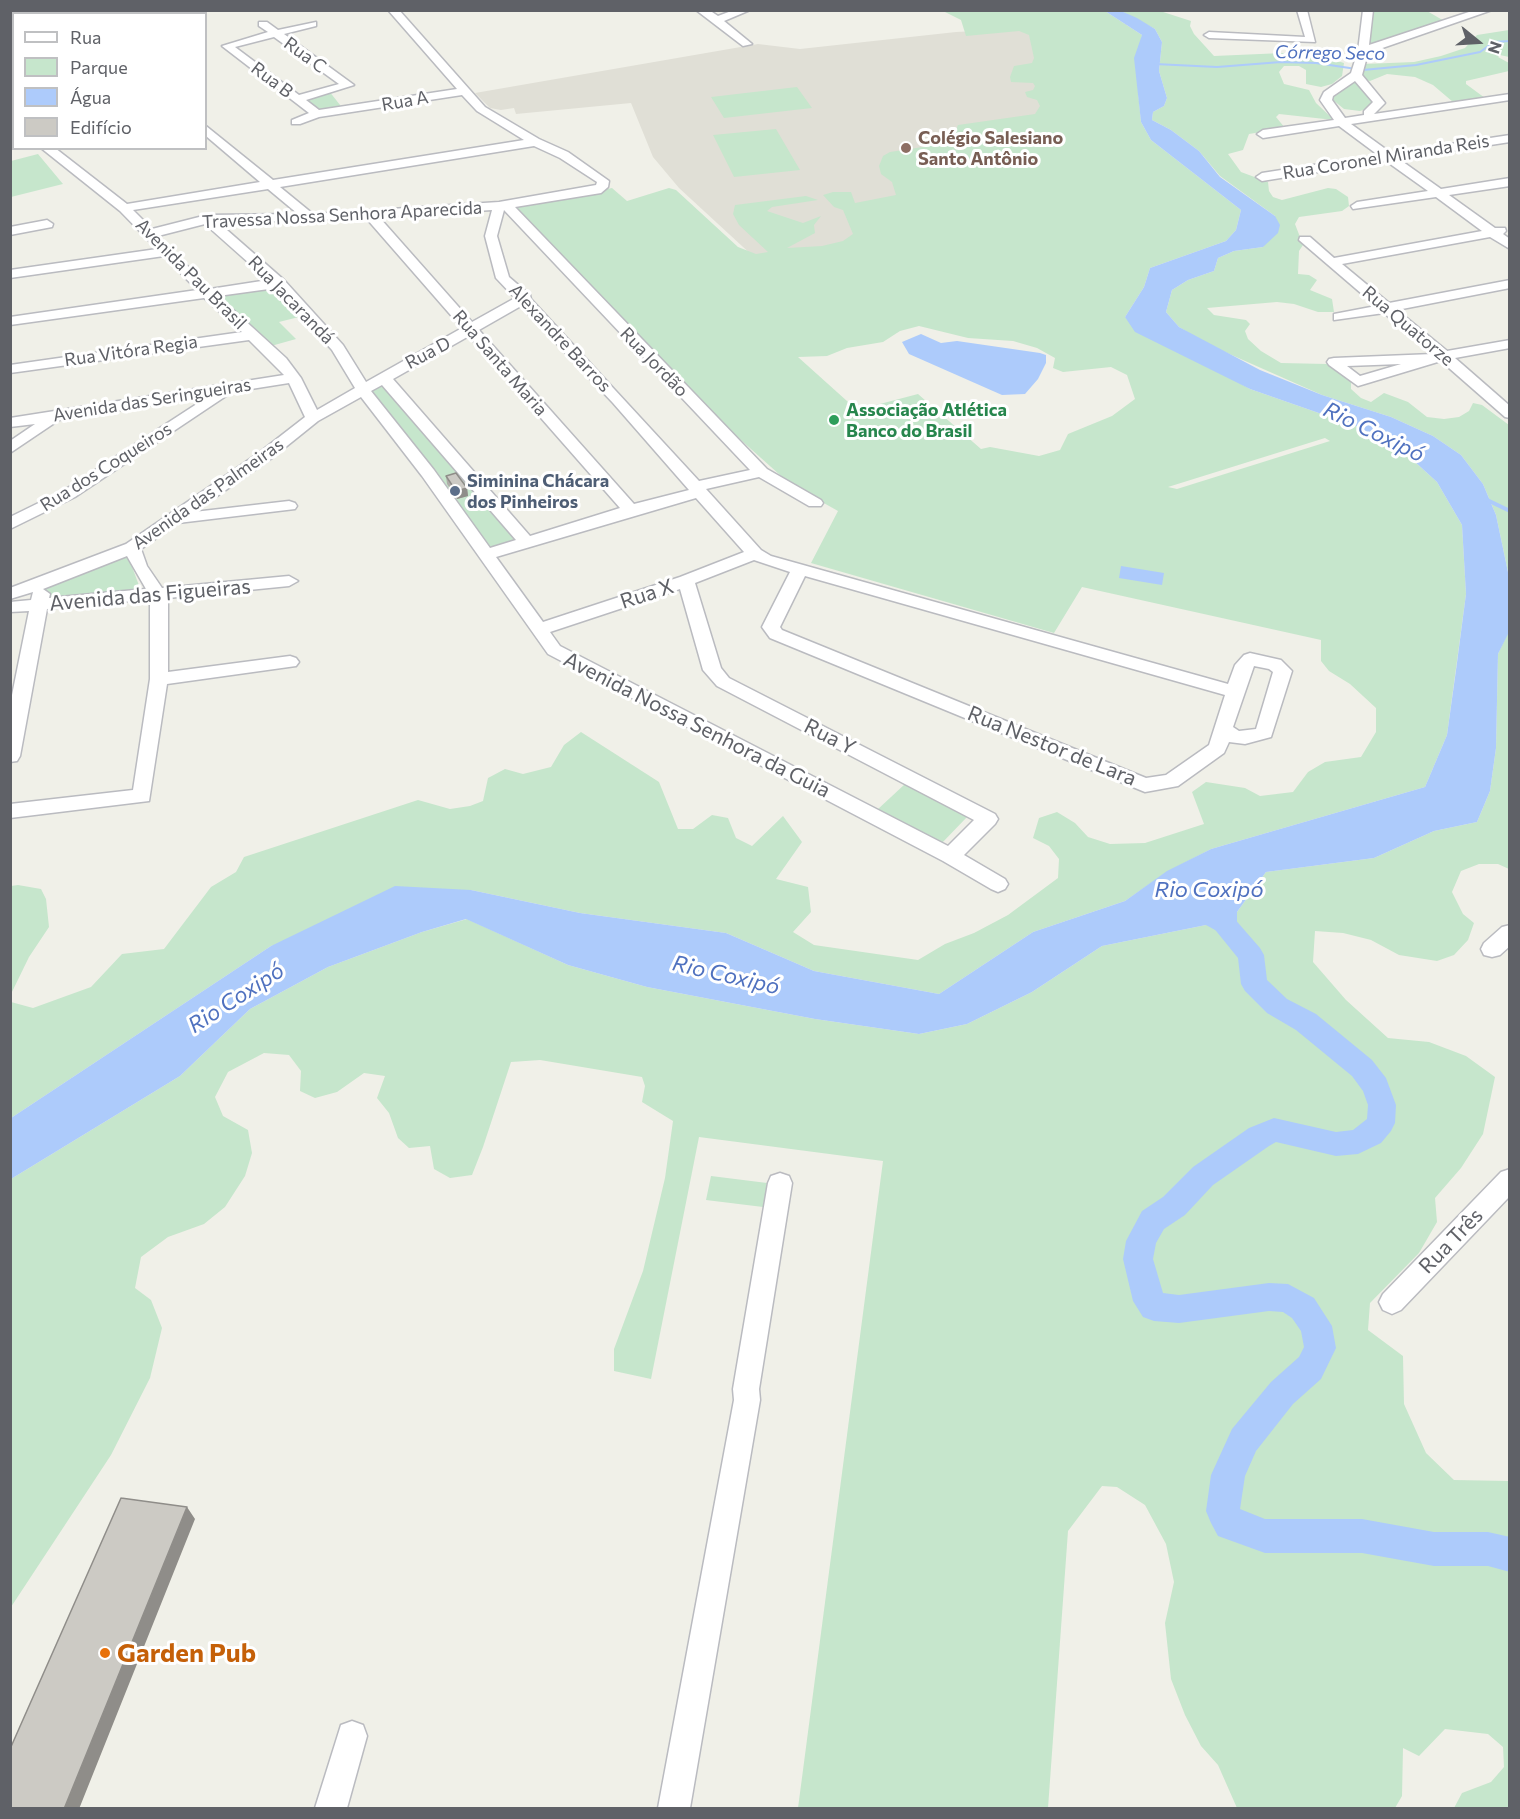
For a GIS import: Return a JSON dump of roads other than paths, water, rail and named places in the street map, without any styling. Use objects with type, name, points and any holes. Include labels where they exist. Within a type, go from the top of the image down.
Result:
[{"type":"street","points":[[393,10],[481,108],[536,142],[564,155],[601,179],[603,185],[597,190],[502,206]]},
{"type":"street","points":[[701,10],[747,44]]},
{"type":"street","points":[[717,20],[745,10]]},
{"type":"street","points":[[1209,35],[1311,40],[1302,10]]},
{"type":"street","points":[[1368,10],[1363,51],[1357,72],[1328,94],[1326,100],[1335,109],[1343,124],[1509,245]]},
{"type":"street","points":[[1363,51],[1487,10]]},
{"type":"street","points":[[1438,15],[1451,23]]},
{"type":"street","name":"Rua C","points":[[263,24],[348,85],[330,90]]},
{"type":"street","points":[[276,34],[312,24]]},
{"type":"street","name":"Rua B","points":[[276,34],[227,46],[317,114]]},
{"type":"street","points":[[1357,72],[1379,104],[1370,115]]},
{"type":"street","points":[[297,99],[330,90],[346,111]]},
{"type":"street","name":"Rua A","points":[[296,122],[317,114],[464,91]]},
{"type":"street","points":[[1263,134],[1343,124],[1370,115],[1509,97]]},
{"type":"street","points":[[1335,109],[1370,115]]},
{"type":"street","points":[[207,131],[310,218]]},
{"type":"street","name":"Rua Coronel Miranda Reis","points":[[1262,177],[1509,138]]},
{"type":"street","points":[[124,208],[268,183],[536,142]]},
{"type":"street","name":"Avenida Pau Brasil","points":[[50,150],[124,208],[206,292],[281,361],[294,378],[313,418]]},
{"type":"street","points":[[1357,206],[1509,182]]},
{"type":"street","name":"Travessa Nossa Senhora Aparecida","points":[[150,234],[207,219],[310,218],[502,206]]},
{"type":"street","name":"Alexandre Barros","points":[[502,206],[491,236],[503,278],[525,298],[754,554]]},
{"type":"street","name":"Rua Jordão","points":[[502,206],[761,472],[815,503]]},
{"type":"street","name":"Rua Santa Maria","points":[[370,215],[630,510]]},
{"type":"street","name":"Rua Jacarandá","points":[[207,219],[279,283],[338,348],[363,390]]},
{"type":"street","points":[[10,231],[47,224]]},
{"type":"street","points":[[1332,262],[1509,230]]},
{"type":"street","name":"Rua Quatorze","points":[[1305,240],[1439,356],[1508,412]]},
{"type":"street","points":[[10,274],[167,252]]},
{"type":"street","points":[[10,321],[279,283]]},
{"type":"street","points":[[1340,317],[1509,285]]},
{"type":"street","name":"Rua D","points":[[363,390],[525,298]]},
{"type":"street","name":"Rua Vitóra Regia","points":[[10,369],[252,335]]},
{"type":"street","points":[[1439,356],[1358,382],[1334,362],[1422,358],[1509,344]]},
{"type":"street","points":[[383,377],[527,543]]},
{"type":"street","name":"Avenida das Seringueiras","points":[[10,423],[294,378]]},
{"type":"street","name":"Rua dos Coqueiros","points":[[10,524],[69,494],[230,388]]},
{"type":"street","name":"Avenida das Palmeiras","points":[[10,594],[44,584],[132,548],[177,519],[313,418],[363,390]]},
{"type":"street","name":"Avenida Nossa Senhora da Guia","points":[[363,390],[428,473],[538,630],[563,657],[608,677],[950,856],[998,884]]},
{"type":"street","points":[[10,448],[58,415]]},
{"type":"street","points":[[486,555],[698,489],[761,472]]},
{"type":"street","points":[[177,519],[289,506]]},
{"type":"street","points":[[10,811],[142,796],[159,679],[159,595],[139,566],[132,548]]},
{"type":"street","points":[[754,554],[765,560],[1235,692]]},
{"type":"street","name":"Rua X","points":[[538,630],[686,581],[754,554]]},
{"type":"street","name":"Rua Nestor de Lara","points":[[800,569],[771,627],[776,634],[1145,785],[1171,781],[1217,748],[1244,665],[1250,659],[1275,664],[1283,671],[1264,733],[1245,738],[1223,730]]},
{"type":"street","name":"Rua Y","points":[[686,581],[711,670],[723,682],[988,819],[950,856]]},
{"type":"street","name":"Avenida das Figueiras","points":[[10,607],[289,582]]},
{"type":"street","points":[[10,756],[38,605],[44,584]]},
{"type":"street","points":[[159,679],[290,662]]},
{"type":"street","points":[[1501,952],[1509,933]]},
{"type":"street","name":"Rua Três","points":[[1392,1302],[1509,1179]]},
{"type":"street","points":[[674,1809],[747,1400],[746,1389],[780,1183]]},
{"type":"street","points":[[331,1809],[352,1736]]},
{"type":"water","name":"Rio Coxipó","points":[[1105,11],[1121,11],[1137,18],[1155,29],[1162,42],[1159,71],[1167,98],[1164,106],[1153,112],[1152,120],[1171,130],[1199,151],[1220,177],[1275,216],[1280,225],[1278,233],[1263,247],[1234,251],[1218,258],[1214,271],[1188,280],[1172,290],[1166,312],[1179,327],[1260,370],[1322,395],[1391,417],[1433,436],[1461,455],[1483,484],[1496,515],[1509,577],[1510,630],[1498,654],[1496,748],[1490,791],[1477,822],[1434,831],[1374,858],[1266,872],[1237,912],[1237,942],[1206,925],[1102,946],[1032,992],[967,1024],[919,1034],[815,1019],[647,987],[568,965],[466,919],[422,932],[328,967],[250,1009],[180,1076],[11,1179],[11,1118],[271,946],[395,886],[471,890],[580,913],[726,933],[814,971],[939,994],[1033,932],[1125,901],[1167,871],[1211,849],[1425,787],[1447,735],[1466,594],[1462,525],[1437,482],[1403,451],[1356,426],[1250,389],[1135,332],[1125,317],[1144,287],[1150,268],[1226,241],[1236,230],[1241,210],[1151,140],[1141,122],[1134,58],[1142,35]]},
{"type":"water","points":[[921,334],[941,343],[957,341],[1040,353],[1046,355],[1046,363],[1038,379],[1025,394],[1002,395],[909,354],[902,342]]},
{"type":"water","points":[[1121,566],[1164,573],[1162,585],[1119,578]]},
{"type":"waterway","name":"Córrego Seco","points":[[1155,64],[1217,67],[1281,62],[1316,63],[1363,70],[1416,65],[1480,52],[1494,42],[1510,41]]},
{"type":"waterway","points":[[1485,499],[1510,511]]},
{"type":"waterway","points":[[1217,916],[1251,955],[1254,984],[1277,1006],[1306,1022],[1362,1068],[1376,1086],[1382,1105],[1381,1123],[1371,1134],[1358,1142],[1336,1144],[1274,1130],[1259,1137],[1203,1176],[1174,1206],[1153,1220],[1141,1241],[1138,1259],[1149,1301],[1154,1307],[1179,1309],[1269,1297],[1288,1298],[1303,1308],[1316,1326],[1320,1348],[1310,1368],[1282,1393],[1244,1440],[1228,1475],[1223,1511],[1230,1524],[1265,1536],[1362,1536],[1434,1549],[1488,1549],[1510,1555]]},
{"type":"place","name":"Colégio Salesiano Santo Antônio","points":[[906,148]]},
{"type":"place","name":"Associação Atlética Banco do Brasil","points":[[834,420]]},
{"type":"place","name":"Siminina Chácara dos Pinheiros","points":[[455,491]]},
{"type":"place","name":"Garden Pub","points":[[105,1653]]}]
